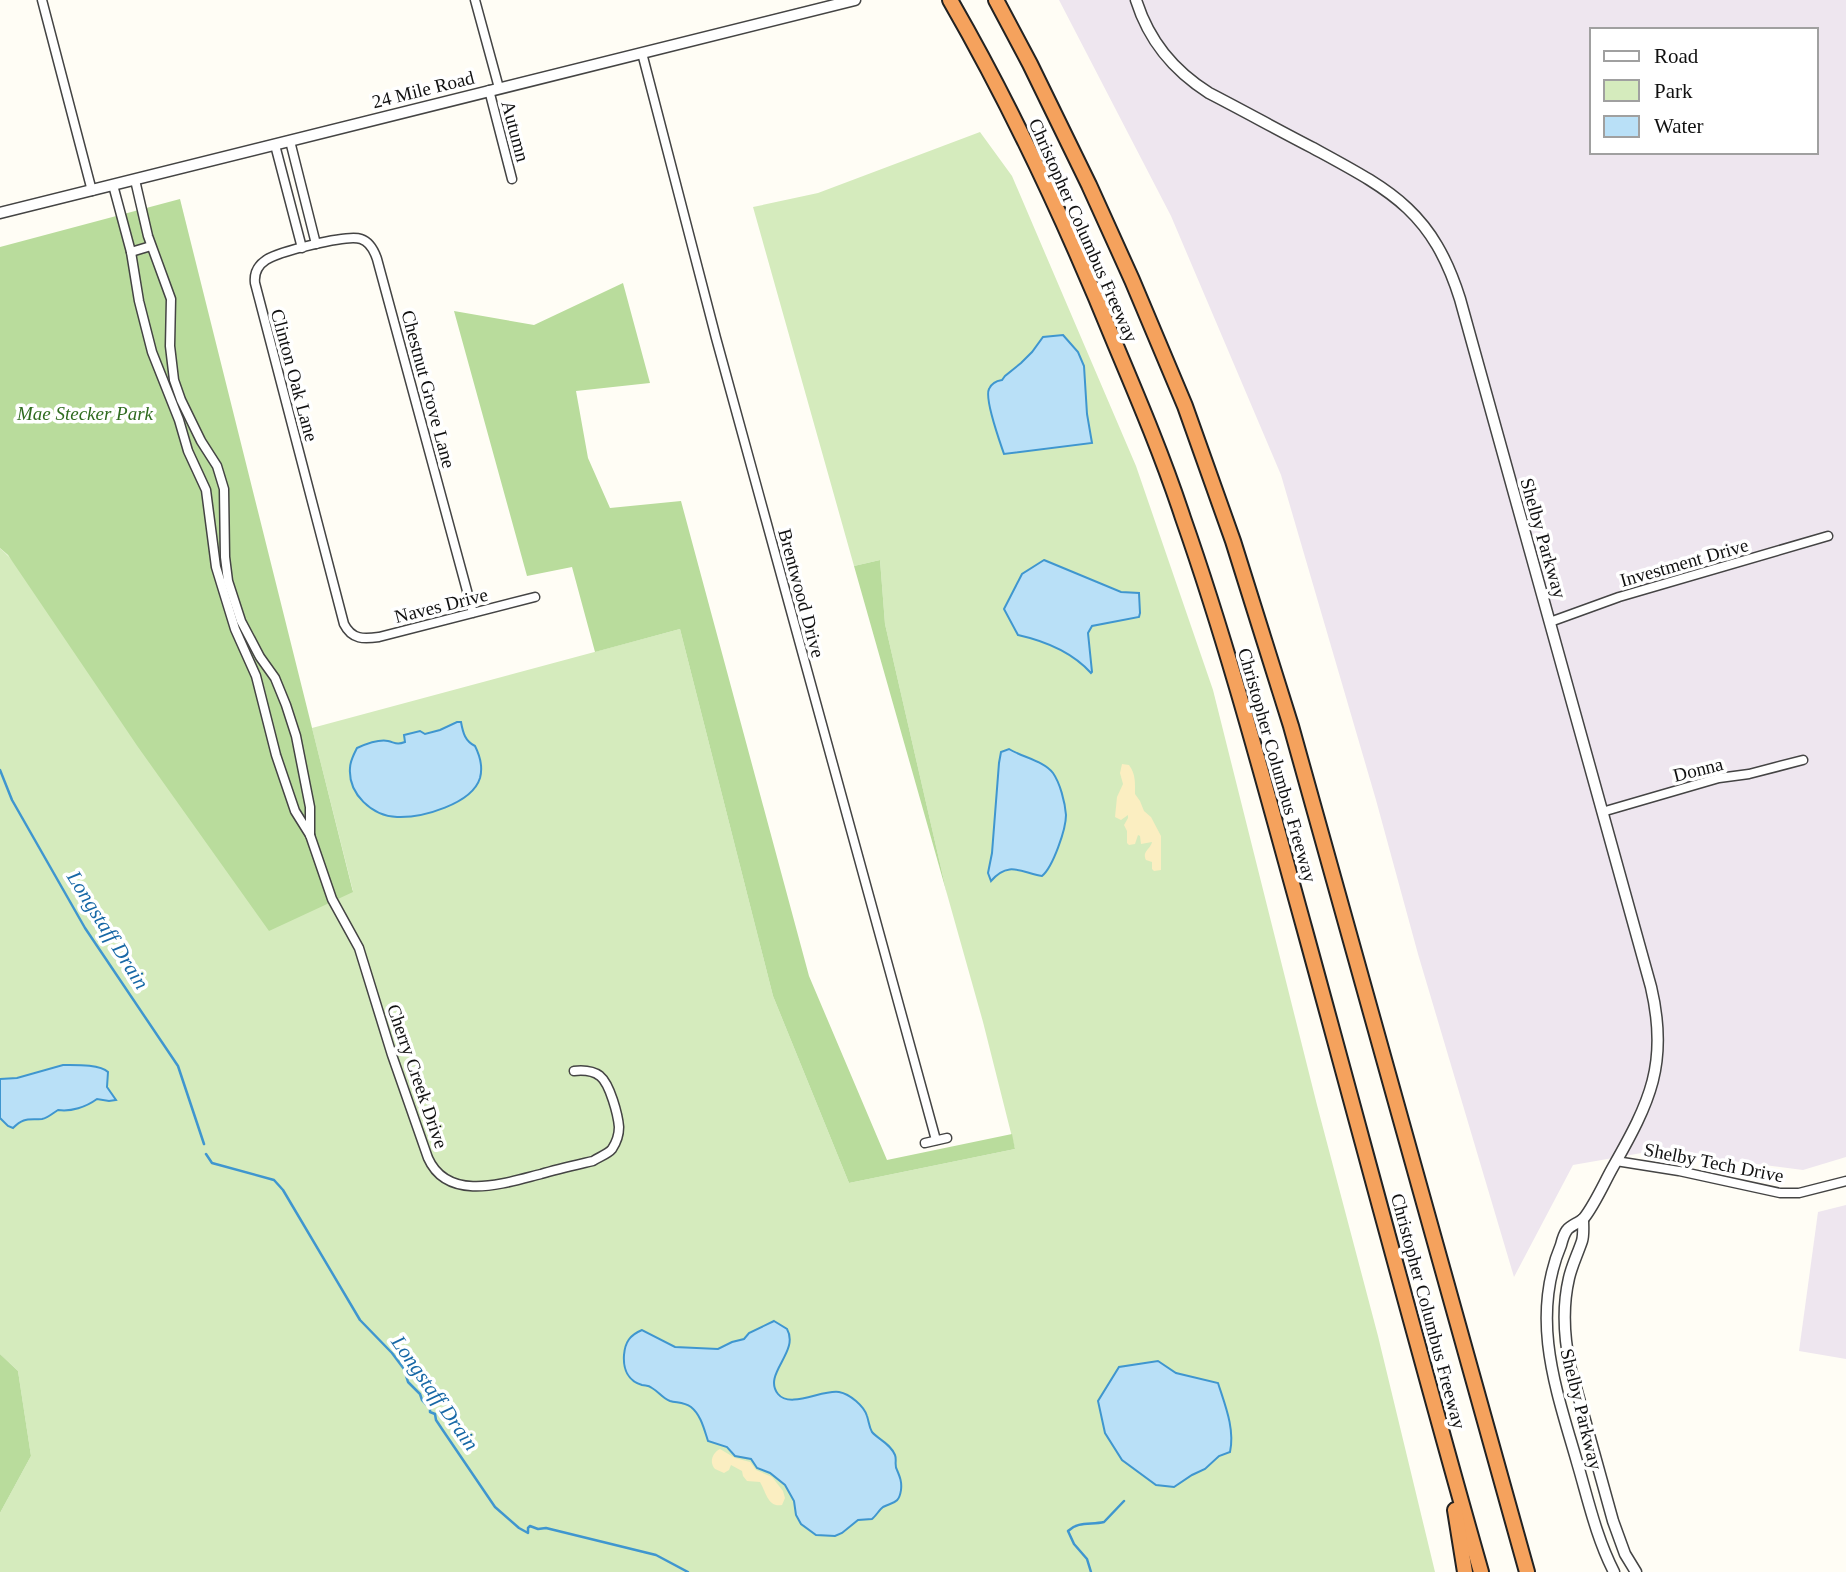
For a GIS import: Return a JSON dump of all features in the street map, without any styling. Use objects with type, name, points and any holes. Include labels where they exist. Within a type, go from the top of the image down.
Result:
[{"type":"highway","name":"Christopher Columbus Freeway","points":[[950,0],[1012,116],[1094,291],[1182,513],[1242,702],[1481,1572]]},
{"type":"highway","name":"Christopher Columbus Freeway","points":[[999,5],[1089,185],[1132,280],[1185,406],[1223,511],[1295,740],[1527,1572]]},
{"type":"highway","points":[[1445,1446],[1465,1572]]},
{"type":"highway","points":[[1500,1473],[1535,1572]]},
{"type":"street","points":[[42,0],[92,191]]},
{"type":"street","name":"Autumn","points":[[475,0],[512,179]]},
{"type":"street","name":"24 Mile Road","points":[[0,213],[855,0]]},
{"type":"street","name":"Shelby Parkway","points":[[1136,0],[1155,42],[1184,75],[1209,93],[1377,184],[1407,207],[1433,238],[1446,260],[1460,299],[1655,1003],[1658,1031],[1652,1088],[1641,1116],[1583,1219],[1567,1231],[1548,1290],[1546,1331],[1550,1361],[1596,1528],[1614,1572]]},
{"type":"street","name":"Brentwood Drive","points":[[642,53],[716,338],[936,1140]]},
{"type":"street","points":[[290,141],[316,244]]},
{"type":"street","points":[[275,145],[302,248]]},
{"type":"street","name":"Cherry Creek Drive","points":[[135,180],[151,246],[171,299],[170,346],[176,397],[188,451],[206,490],[216,566],[256,676],[276,755],[295,811],[310,835],[332,899],[359,948],[428,1158],[439,1173],[462,1185],[490,1186],[593,1161],[605,1154],[612,1149],[619,1125],[608,1085],[597,1073],[573,1071]]},
{"type":"street","name":"Cherry Creek Drive","points":[[113,185],[131,252],[139,301],[152,352],[217,466],[224,489],[225,557],[237,622],[275,678],[286,705],[296,736],[310,807],[310,835]]},
{"type":"street","name":"Chestnut Grove Lane","points":[[302,248],[342,238],[358,238],[368,243],[375,253],[473,612]]},
{"type":"street","points":[[131,252],[151,246]]},
{"type":"street","name":"Clinton Oak Lane","points":[[302,248],[268,258],[255,273],[254,283],[344,624],[348,632],[355,637]]},
{"type":"street","name":"Investment Drive","points":[[1550,622],[1619,597],[1828,536]]},
{"type":"street","name":"Naves Drive","points":[[355,637],[379,637],[535,597]]},
{"type":"street","name":"Donna","points":[[1602,812],[1718,778],[1749,774],[1803,760]]},
{"type":"street","points":[[287,788],[305,781]]},
{"type":"street","points":[[925,1143],[947,1138]]},
{"type":"street","name":"Shelby Tech Drive","points":[[1616,1161],[1780,1192],[1799,1193],[1846,1181]]},
{"type":"street","name":"Shelby Parkway","points":[[1583,1219],[1583,1238],[1569,1276],[1565,1299],[1566,1342],[1570,1366],[1613,1521],[1636,1572]]},
{"type":"street","points":[[1546,1331],[1557,1331],[1566,1342]]},
{"type":"shaded area","points":[[1059,0],[1846,0],[1846,1157],[1803,1170],[1653,1151],[1573,1165],[1514,1277],[1281,475],[1171,216]]},
{"type":"shaded area","points":[[1846,1205],[1846,1359],[1799,1351],[1818,1212]]},
{"type":"green space","points":[[980,132],[1012,176],[1136,466],[1213,690],[1378,1336],[1435,1572],[0,1572],[0,1513],[31,1456],[18,1371],[0,1354],[0,548],[353,891],[312,728],[680,629],[773,996],[849,1183],[1015,1149],[947,894],[885,624],[880,560],[854,566],[753,207],[818,193]]},
{"type":"green space","name":"Mae Stecker Park","points":[[180,199],[353,892],[269,931],[138,747],[8,555],[0,548],[0,247]]},
{"type":"green space","points":[[623,283],[650,383],[576,391],[588,458],[610,508],[681,501],[809,976],[887,1160],[1012,1134],[1015,1149],[849,1183],[773,996],[680,629],[595,652],[572,567],[527,576],[454,311],[534,325]]},
{"type":"green space","points":[[880,560],[885,624],[947,894],[854,566]]},
{"type":"green space","points":[[0,1354],[18,1371],[31,1456],[0,1513]]},
{"type":"sand","points":[[1122,764],[1131,768],[1135,779],[1135,794],[1161,836],[1161,870],[1154,871],[1152,862],[1145,857],[1152,842],[1141,844],[1138,835],[1135,844],[1129,845],[1124,825],[1128,815],[1121,820],[1115,817],[1117,797],[1123,784],[1120,773]]},
{"type":"sand","points":[[720,1449],[735,1458],[750,1462],[756,1470],[772,1477],[783,1491],[785,1498],[782,1505],[770,1502],[760,1482],[747,1481],[742,1471],[731,1465],[724,1473],[715,1469],[712,1458]]},
{"type":"water","points":[[1063,335],[1078,352],[1084,366],[1092,443],[1004,454],[990,411],[989,389],[1021,363],[1043,337]]},
{"type":"water","points":[[1044,560],[1121,592],[1139,593],[1139,617],[1092,626],[1088,633],[1091,673],[1058,648],[1018,635],[1004,609],[1022,574]]},
{"type":"water","points":[[461,722],[465,736],[475,746],[480,762],[480,778],[467,795],[445,808],[397,817],[379,813],[357,795],[350,778],[350,768],[357,748],[380,741],[402,743],[405,742],[404,735],[420,731],[425,734]]},
{"type":"water","points":[[1009,749],[1039,762],[1053,773],[1058,782],[1066,815],[1054,856],[1042,876],[1010,869],[991,881],[988,873],[999,763],[1001,752]]},
{"type":"water","points":[[63,1065],[87,1065],[104,1069],[108,1072],[107,1087],[116,1100],[97,1099],[78,1108],[58,1110],[44,1118],[23,1121],[13,1128],[0,1118],[0,1079],[17,1078]]},
{"type":"water","points":[[774,1321],[787,1329],[790,1338],[774,1379],[778,1394],[790,1400],[832,1392],[848,1395],[863,1408],[872,1432],[890,1447],[896,1457],[901,1484],[897,1500],[883,1507],[872,1519],[858,1520],[835,1536],[816,1535],[801,1524],[796,1515],[794,1501],[785,1485],[770,1473],[757,1468],[751,1459],[735,1456],[727,1447],[708,1441],[700,1418],[691,1407],[670,1401],[649,1386],[637,1383],[630,1377],[624,1365],[627,1343],[634,1334],[642,1330],[675,1347],[718,1349],[744,1339],[749,1333]]},
{"type":"water","points":[[1158,1361],[1176,1373],[1218,1383],[1230,1426],[1230,1452],[1219,1456],[1205,1469],[1174,1487],[1156,1485],[1122,1460],[1105,1433],[1098,1401],[1119,1367]]},
{"type":"waterway","name":"Longstaff Drain","points":[[0,770],[12,800],[85,928],[178,1066],[204,1144]]},
{"type":"waterway","name":"Longstaff Drain","points":[[206,1154],[212,1163],[274,1180],[283,1190],[360,1320],[404,1369],[408,1382],[420,1394],[430,1412],[435,1414],[436,1420],[495,1507],[519,1528],[528,1533],[530,1526],[546,1528],[656,1555],[688,1572]]},
{"type":"waterway","points":[[1091,1572],[1087,1559],[1074,1544],[1068,1531],[1080,1525],[1104,1522],[1124,1501]]}]
